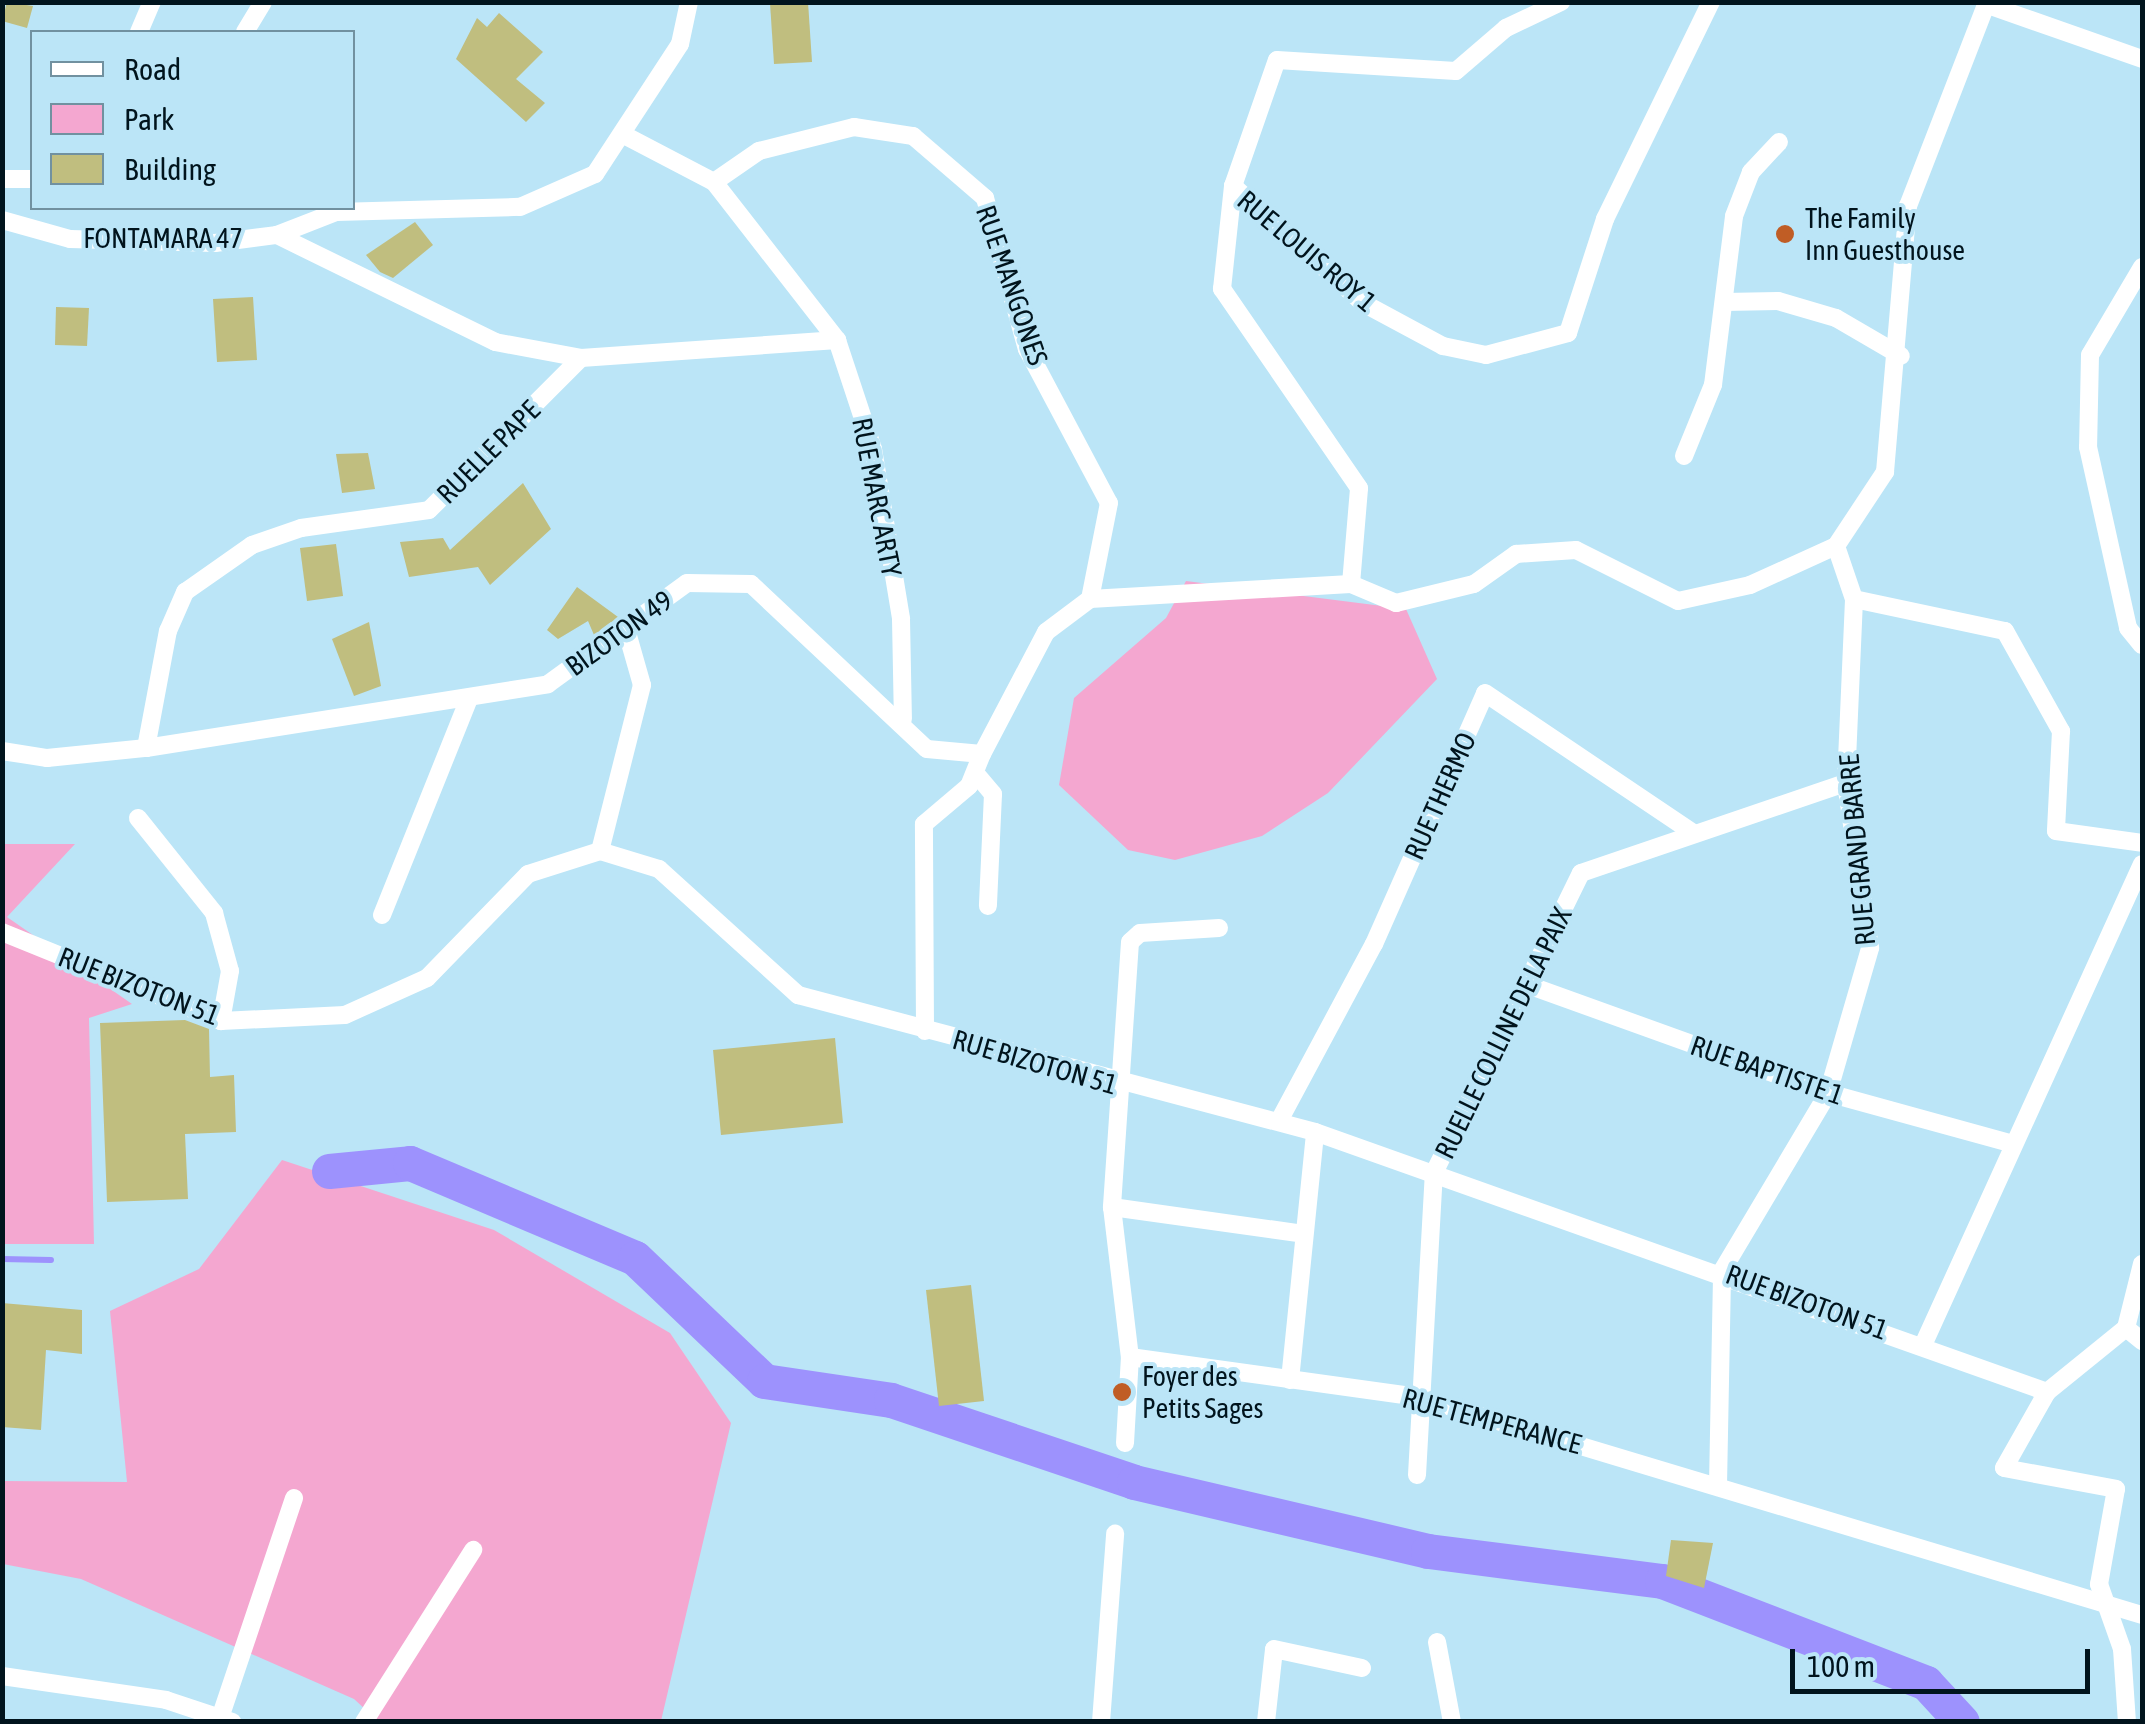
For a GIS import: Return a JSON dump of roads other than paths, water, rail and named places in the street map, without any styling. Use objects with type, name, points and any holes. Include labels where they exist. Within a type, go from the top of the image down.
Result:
[{"type":"street","points":[[140,30],[152,2]]},
{"type":"street","points":[[246,30],[263,2]]},
{"type":"street","name":"FONTAMARA 47","points":[[2,220],[140,244],[278,236],[336,212],[520,207],[595,174],[624,136],[680,44],[689,2]]},
{"type":"street","name":"RUE LOUIS ROY 1","points":[[1233,186],[1363,303],[1443,346],[1486,355],[1568,333],[1606,219],[1712,2]]},
{"type":"street","points":[[924,1031],[924,824],[977,775],[982,754],[1046,632],[1090,599],[1351,584],[1396,603],[1474,584],[1516,554],[1576,550],[1678,601],[1750,585],[1836,546],[1884,472],[1901,356],[1908,206],[1987,4],[2142,59]]},
{"type":"street","points":[[1233,186],[1277,60],[1456,72],[1506,28],[1550,5]]},
{"type":"street","name":"RUE MANGONES","points":[[714,182],[759,152],[854,128],[913,136],[984,198],[1027,349],[1109,503],[1090,599]]},
{"type":"street","name":"RUE MARC ARTY","points":[[624,136],[714,182],[803,284],[837,340],[873,449],[901,619],[903,720]]},
{"type":"street","points":[[1684,456],[1713,384],[1734,216],[1752,172],[1780,142]]},
{"type":"street","points":[[2,180],[30,178]]},
{"type":"street","name":"RUE LOUIS ROY 1","points":[[1233,186],[1222,289],[1359,488],[1351,584]]},
{"type":"street","points":[[278,236],[495,342],[582,358],[837,340]]},
{"type":"street","points":[[2142,267],[2090,355],[2088,447],[2128,628],[2142,645]]},
{"type":"street","points":[[1724,302],[1778,302],[1836,318],[1901,356]]},
{"type":"street","name":"RUELLE PAPE","points":[[146,748],[168,632],[202,575],[301,528],[429,510],[582,358]]},
{"type":"street","points":[[1836,546],[1854,600],[2005,632],[2061,731],[2056,831],[2142,843]]},
{"type":"street","name":"BIZOTON 49","points":[[2,751],[47,758],[146,748],[468,701],[548,684],[687,583],[750,584],[903,720],[927,749],[982,754]]},
{"type":"street","name":"RUE GRAND BARRE","points":[[1718,1485],[1722,1271],[1828,1093],[1870,948],[1846,783],[1854,600]]},
{"type":"street","points":[[600,851],[642,685],[626,629]]},
{"type":"street","name":"RUE THERMO","points":[[1279,1121],[1374,944],[1485,693],[1692,832]]},
{"type":"street","points":[[382,915],[468,701]]},
{"type":"street","points":[[977,775],[993,794],[988,906]]},
{"type":"street","name":"RUELLE COLLINE DE LA PAIX","points":[[1416,1475],[1434,1173],[1581,873],[1692,832],[1846,783]]},
{"type":"street","points":[[138,818],[214,913],[230,971],[221,1021]]},
{"type":"street","name":"RUE BIZOTON 51","points":[[2,932],[221,1021],[345,1016],[388,1002],[428,978],[528,874],[600,851],[659,869],[798,995],[1120,1087],[1315,1132],[1722,1271],[1924,1343],[2047,1392]]},
{"type":"street","points":[[1924,1343],[2009,1143],[2142,864]]},
{"type":"street","points":[[1125,1444],[1130,1358],[1112,1207],[1133,936],[1218,928]]},
{"type":"street","name":"RUE BAPTISTE 1","points":[[1528,984],[1828,1093],[2009,1143]]},
{"type":"street","points":[[1290,1380],[1298,1233],[1315,1132]]},
{"type":"street","points":[[1112,1207],[1298,1233]]},
{"type":"street","points":[[2127,1722],[2122,1649],[2099,1584],[2116,1488],[2004,1468],[2016,1432],[2047,1392],[2126,1328],[2142,1264]]},
{"type":"street","points":[[2126,1328],[2142,1341]]},
{"type":"street","name":"RUE TEMPERANCE","points":[[1130,1358],[1418,1398],[2142,1615]]},
{"type":"street","points":[[2,1676],[226,1720],[294,1498]]},
{"type":"street","points":[[1102,1722],[1106,1611],[1115,1534]]},
{"type":"street","points":[[364,1722],[473,1550]]},
{"type":"street","points":[[1437,1642],[1452,1722]]},
{"type":"street","points":[[1266,1722],[1274,1649],[1362,1668]]},
{"type":"waterway","points":[[329,1171],[410,1163],[635,1258],[764,1381],[891,1400],[1134,1482],[1428,1551],[1662,1581],[1926,1683],[1962,1722]]},
{"type":"waterway","points":[[2,1259],[51,1260]]},
{"type":"place","name":"The Family Inn Guesthouse","points":[[1785,234]]},
{"type":"place","name":"Foyer des Petits Sages","points":[[1122,1392]]}]
